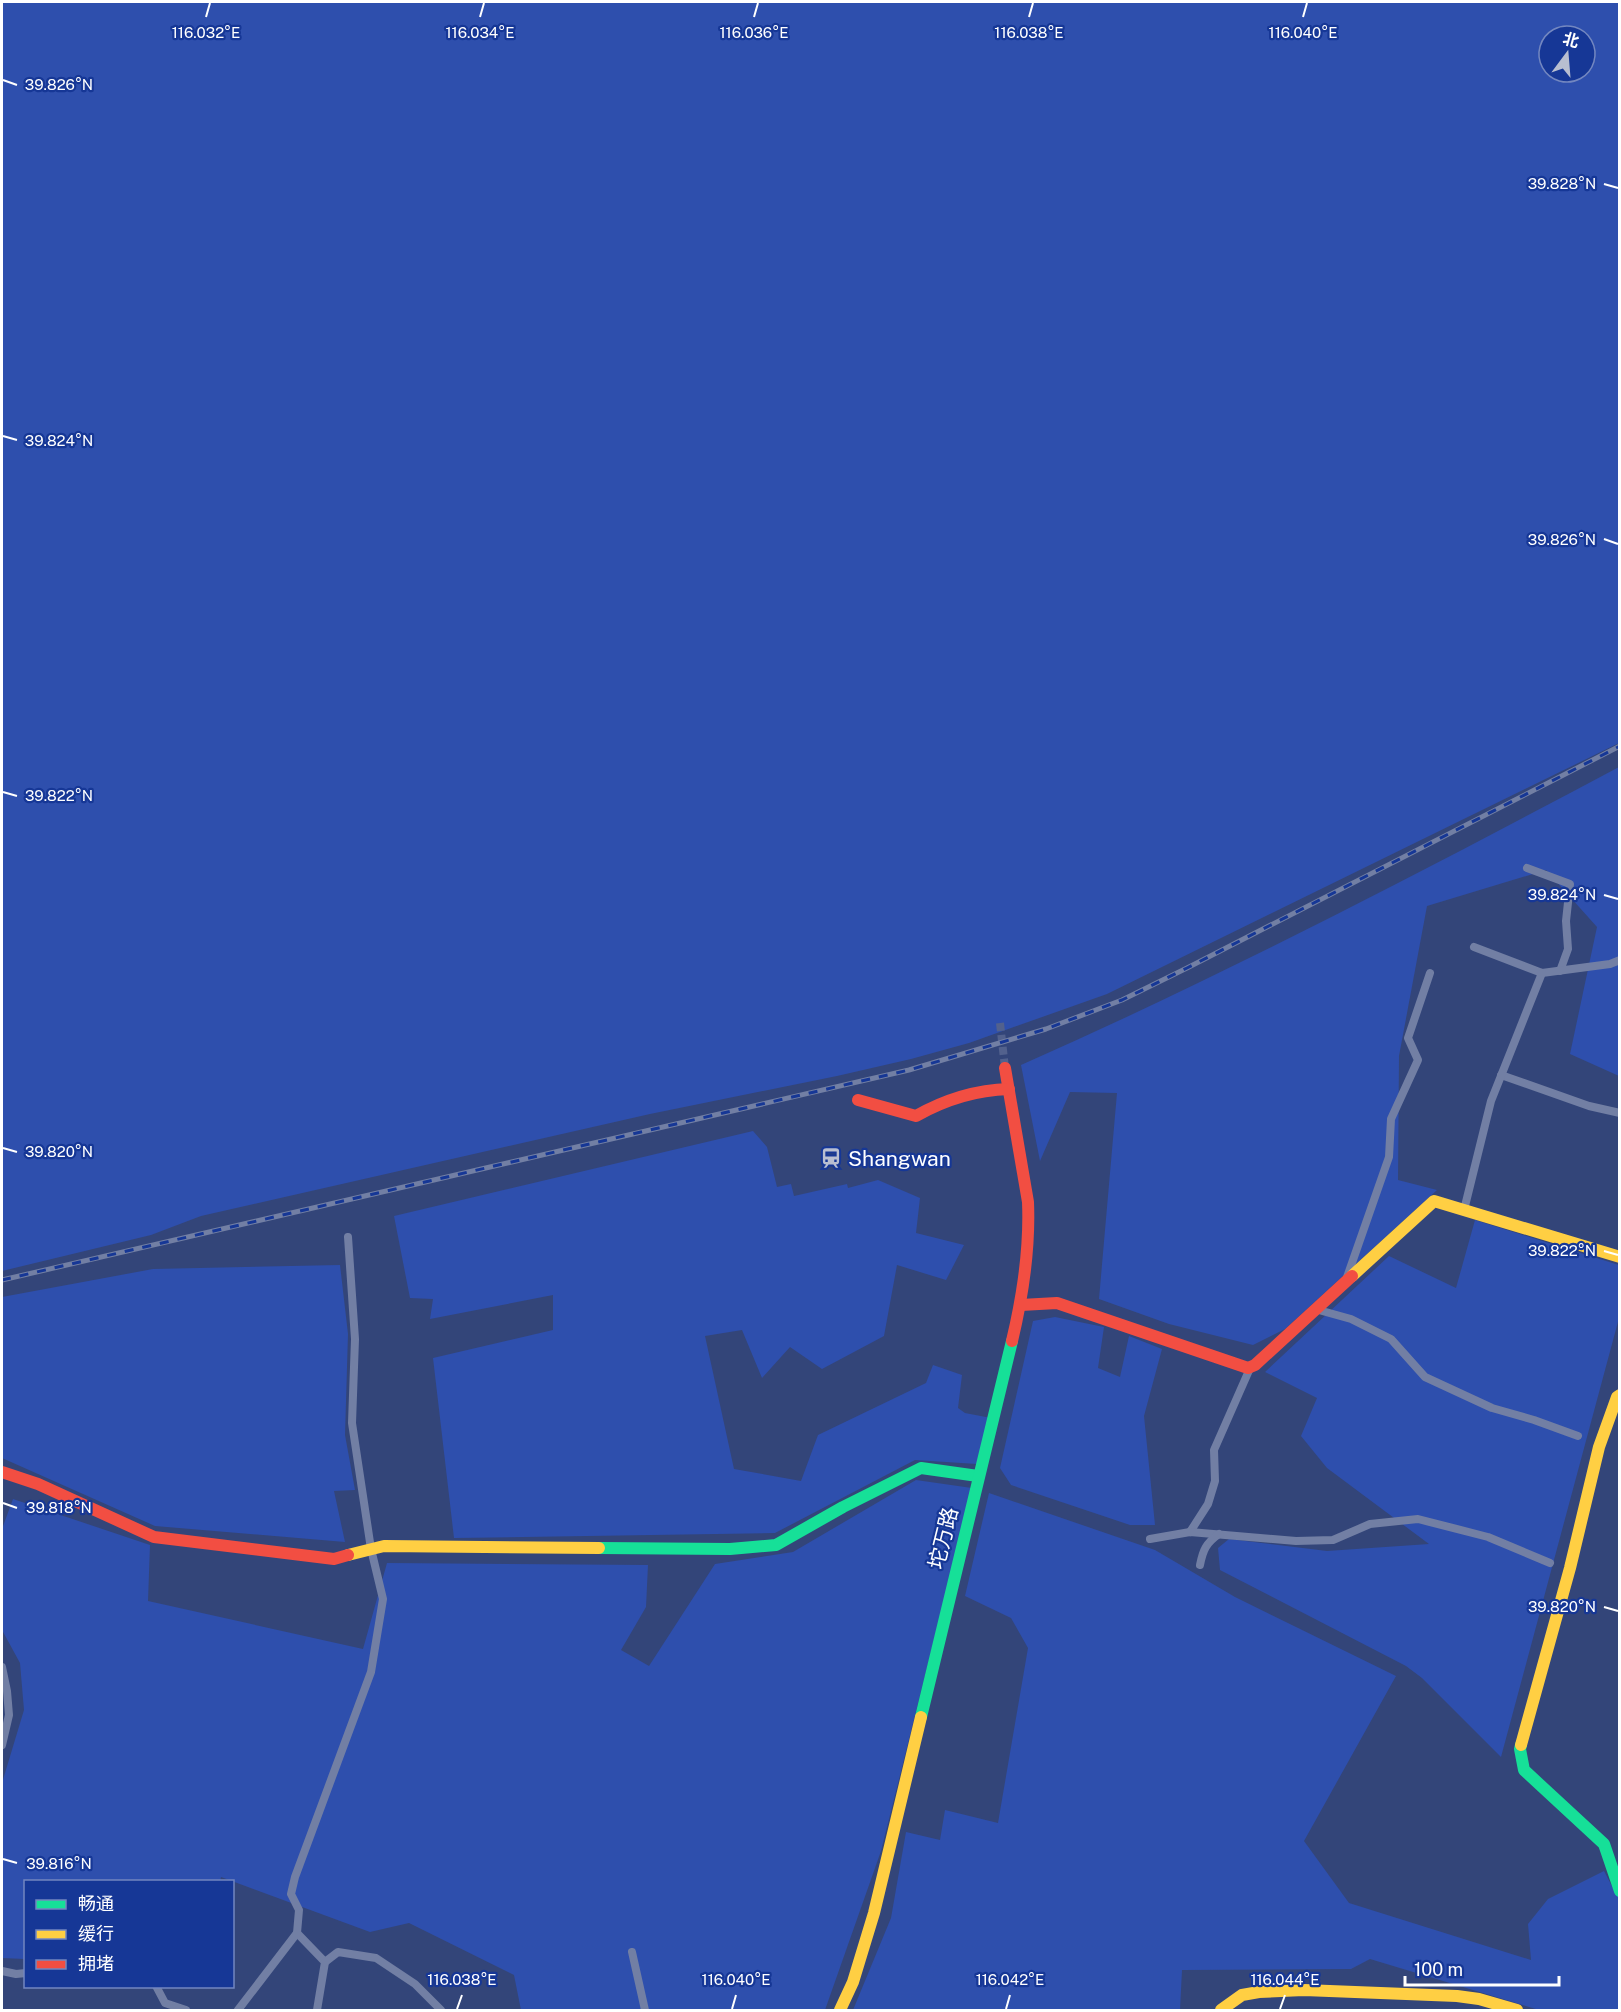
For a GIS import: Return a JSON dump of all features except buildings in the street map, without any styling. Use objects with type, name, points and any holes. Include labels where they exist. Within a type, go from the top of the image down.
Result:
[{"type":"street","points":[[1527,868],[1570,884],[1566,921],[1568,949],[1560,971]]},
{"type":"street","points":[[1474,947],[1542,974],[1610,964],[1620,960]]},
{"type":"street","points":[[1346,1281],[1389,1157],[1391,1119],[1418,1060],[1408,1038],[1430,973]]},
{"type":"street","points":[[1464,1210],[1491,1101],[1542,974]]},
{"type":"street","name":"坨万路","points":[[840,2010],[853,1982],[874,1913],[1025,1278],[1028,1202],[1005,1068]]},
{"type":"street","points":[[1501,1075],[1589,1106],[1620,1113]]},
{"type":"street","points":[[858,1100],[916,1116],[938,1102],[964,1094],[989,1089],[1009,1089]]},
{"type":"street","points":[[1020,1305],[1057,1303],[1248,1368],[1255,1365],[1434,1201],[1620,1257]]},
{"type":"street","points":[[238,2010],[297,1933],[299,1910],[291,1894],[295,1877],[371,1672],[382,1599],[371,1549],[352,1423],[355,1339],[348,1237]]},
{"type":"street","points":[[1315,1309],[1352,1319],[1391,1339],[1425,1377],[1492,1408],[1578,1436]]},
{"type":"street","points":[[1190,1532],[1208,1504],[1215,1481],[1214,1450],[1251,1366]]},
{"type":"street","points":[[1620,1395],[1617,1397],[1599,1447],[1570,1568],[1520,1749],[1524,1770],[1604,1844],[1611,1855],[1613,1876],[1620,1890]]},
{"type":"street","points":[[2,1472],[38,1484],[154,1537],[334,1558],[384,1546],[730,1549],[776,1545],[843,1507],[921,1468],[978,1476]]},
{"type":"street","points":[[1150,1539],[1190,1532],[1296,1541],[1333,1540],[1370,1524],[1419,1519],[1488,1537],[1550,1563]]},
{"type":"street","points":[[1200,1565],[1203,1550],[1219,1534]]},
{"type":"street","points":[[2,1667],[9,1715],[2,1745]]},
{"type":"street","points":[[297,1933],[325,1962]]},
{"type":"street","points":[[317,2010],[325,1962],[338,1952],[376,1958],[414,1984],[441,2010]]},
{"type":"street","points":[[632,1952],[645,2010]]},
{"type":"street","points":[[2,1971],[24,1973]]},
{"type":"street","points":[[157,1988],[165,2003],[186,2010]]},
{"type":"street","points":[[1221,2010],[1242,1995],[1304,1990],[1457,1996],[1479,1999],[1517,2010]]},
{"type":"shaded area","points":[[2,2],[1619,2],[1619,743],[1107,994],[969,1043],[837,1076],[650,1114],[201,1216],[151,1235],[2,1271]]},
{"type":"shaded area","points":[[1619,767],[1619,1076],[1570,1054],[1597,927],[1546,870],[1427,906],[1399,1056],[1398,1180],[1437,1190],[1285,1329],[1253,1345],[1169,1324],[1099,1299],[1117,1093],[1070,1092],[1040,1161],[1021,1065],[1248,959]]},
{"type":"shaded area","points":[[753,1131],[767,1147],[777,1187],[791,1184],[794,1196],[847,1184],[848,1188],[878,1180],[920,1198],[916,1233],[964,1245],[946,1280],[897,1265],[884,1336],[822,1369],[790,1347],[762,1378],[742,1330],[705,1336],[734,1469],[801,1481],[818,1435],[926,1383],[933,1365],[962,1375],[958,1408],[965,1413],[991,1418],[977,1464],[915,1460],[775,1533],[454,1538],[433,1358],[553,1330],[553,1295],[430,1319],[433,1299],[410,1298],[394,1216]]},
{"type":"shaded area","points":[[1475,1220],[1619,1265],[1619,1318],[1501,1757],[1422,1678],[1406,1666],[1220,1570],[1218,1548],[1229,1539],[1327,1551],[1429,1544],[1327,1468],[1301,1436],[1317,1398],[1265,1372],[1389,1256],[1456,1288]]},
{"type":"shaded area","points":[[340,1265],[348,1334],[345,1435],[355,1490],[334,1491],[345,1542],[155,1526],[2,1458],[2,1297],[153,1269]]},
{"type":"shaded area","points":[[1055,1317],[1104,1327],[1098,1368],[1120,1377],[1129,1336],[1162,1349],[1144,1416],[1155,1525],[1130,1525],[1011,1485],[1000,1468],[1033,1321]]},
{"type":"shaded area","points":[[916,1480],[972,1488],[881,1851],[825,2010],[521,2010],[514,1975],[409,1923],[370,1932],[221,1877],[220,1880],[24,1880],[24,1959],[2,1958],[2,1783],[24,1710],[20,1663],[2,1630],[2,1529],[13,1499],[150,1545],[148,1601],[363,1649],[387,1563],[648,1565],[646,1607],[621,1650],[649,1666],[715,1564],[793,1552]]},
{"type":"shaded area","points":[[989,1493],[1155,1550],[1235,1597],[1396,1676],[1304,1841],[1349,1903],[1531,1960],[1528,1924],[1548,1899],[1604,1871],[1619,1897],[1619,2010],[1539,2010],[1370,1959],[1351,1969],[1182,1970],[1180,2010],[853,2010],[891,1918],[906,1832],[940,1840],[945,1810],[998,1823],[1028,1648],[1011,1618],[965,1596]]},
{"type":"tunnel","points":[[1000,1023],[1005,1068]]},
{"type":"railway","points":[[2,1280],[909,1070],[1046,1029],[1122,1000],[1187,968],[1620,746]]},
{"type":"traffic: fast","points":[[921,1717],[1012,1341]]},
{"type":"traffic: fast","points":[[599,1548],[730,1549],[776,1545],[843,1507],[921,1468],[978,1476]]},
{"type":"traffic: fast","points":[[1521,1745],[1524,1770],[1604,1844],[1620,1891]]},
{"type":"traffic: slow","points":[[1352,1276],[1434,1201],[1620,1257]]},
{"type":"traffic: slow","points":[[1521,1745],[1570,1568],[1599,1447],[1617,1397],[1620,1395]]},
{"type":"traffic: slow","points":[[348,1555],[384,1546],[599,1548]]},
{"type":"traffic: slow","points":[[840,2010],[853,1982],[874,1913],[921,1717]]},
{"type":"traffic: slow","points":[[1221,2010],[1242,1995],[1304,1990],[1457,1996],[1479,1999],[1517,2010]]},
{"type":"traffic: jam","points":[[1005,1068],[1028,1202],[1025,1272],[1012,1341]]},
{"type":"traffic: jam","points":[[858,1100],[916,1116],[961,1096],[1009,1089]]},
{"type":"traffic: jam","points":[[1021,1305],[1057,1303],[1248,1368],[1255,1365],[1352,1276]]},
{"type":"traffic: jam","points":[[2,1472],[38,1484],[154,1537],[334,1559],[348,1555]]},
{"type":"place","name":"Shangwan","points":[[831,1158]]}]
